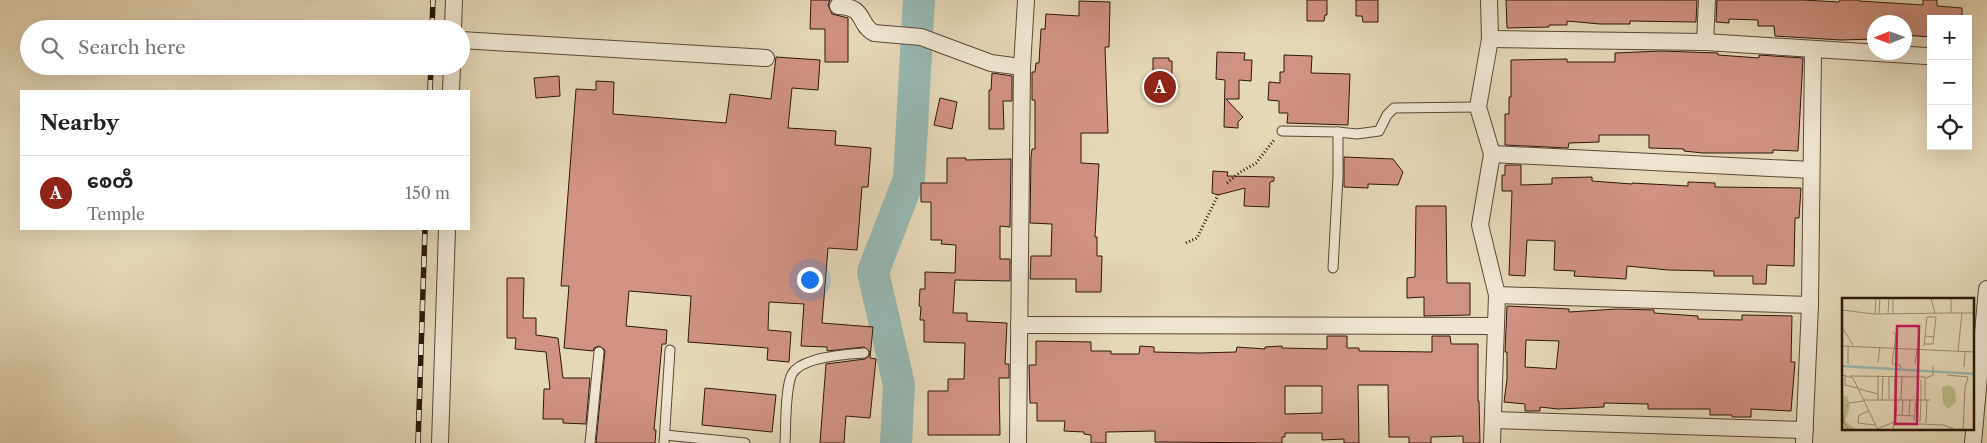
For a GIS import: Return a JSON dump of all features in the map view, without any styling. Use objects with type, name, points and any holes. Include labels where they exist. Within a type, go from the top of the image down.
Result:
[{"type":"street","points":[[453,20],[454,0]]},
{"type":"street","points":[[1018,443],[1022,67],[1026,0]]},
{"type":"street","points":[[1489,0],[1490,40],[1478,107],[1492,154],[1480,225],[1497,295],[1492,443]]},
{"type":"street","points":[[1705,42],[1707,0]]},
{"type":"street","points":[[838,6],[853,8],[860,14],[869,30],[882,34],[920,37],[991,63],[1022,67]]},
{"type":"street","points":[[1490,40],[1705,42],[1926,56]]},
{"type":"street","points":[[470,41],[766,58]]},
{"type":"street","points":[[1493,420],[1804,437],[1810,305],[1813,50]]},
{"type":"street","points":[[451,90],[452,75]]},
{"type":"street","points":[[1492,154],[1811,170]]},
{"type":"street","points":[[440,443],[447,230]]},
{"type":"street","points":[[1973,443],[1981,410],[1987,289]]},
{"type":"street","points":[[1497,295],[1810,305]]},
{"type":"street","points":[[1019,325],[1496,326]]},
{"type":"lane","points":[[1282,131],[1358,134],[1379,131],[1387,115],[1394,108],[1478,107]]},
{"type":"lane","points":[[1332,268],[1338,176],[1338,132]]},
{"type":"lane","points":[[670,350],[665,439],[745,443]]},
{"type":"lane","points":[[590,443],[598,352]]},
{"type":"lane","points":[[785,443],[788,387],[792,372],[799,367],[827,356],[864,353]]},
{"type":"path","points":[[1227,183],[1256,163],[1282,131]]},
{"type":"path","points":[[1186,243],[1197,238],[1218,195]]},
{"type":"building","points":[[811,0],[830,0],[828,5],[832,14],[848,18],[848,62],[825,62],[825,29],[810,29]]},
{"type":"building","points":[[1307,0],[1327,0],[1327,15],[1325,15],[1324,21],[1307,21]]},
{"type":"building","points":[[1356,0],[1378,0],[1378,22],[1363,22],[1362,16],[1356,16]]},
{"type":"building","points":[[1506,0],[1697,0],[1696,22],[1630,21],[1630,24],[1600,24],[1567,21],[1567,25],[1507,28]]},
{"type":"building","points":[[1717,0],[1839,2],[1840,0],[1859,0],[1923,5],[1923,0],[1937,0],[1937,6],[1962,8],[1962,15],[1927,15],[1927,37],[1912,36],[1912,15],[1867,15],[1867,39],[1841,40],[1775,36],[1774,26],[1758,26],[1758,20],[1729,19],[1729,23],[1716,22]]},
{"type":"building","points":[[1079,1],[1110,2],[1109,47],[1105,47],[1108,133],[1081,133],[1081,163],[1099,164],[1095,237],[1097,237],[1097,256],[1102,256],[1101,292],[1076,292],[1076,279],[1030,279],[1031,256],[1051,256],[1052,224],[1030,223],[1031,158],[1032,149],[1035,149],[1035,100],[1032,100],[1032,72],[1035,72],[1036,63],[1039,63],[1041,29],[1045,29],[1046,14],[1079,16]]},
{"type":"building","points":[[1661,51],[1718,53],[1718,55],[1759,58],[1759,55],[1803,58],[1798,151],[1773,150],[1773,153],[1703,153],[1684,151],[1684,149],[1649,148],[1649,135],[1599,135],[1599,142],[1569,143],[1568,148],[1505,145],[1505,114],[1509,114],[1509,97],[1511,97],[1511,60],[1567,59],[1567,62],[1615,62],[1615,53]]},
{"type":"building","points":[[1217,52],[1245,53],[1244,60],[1252,60],[1251,81],[1239,80],[1239,99],[1226,99],[1243,117],[1238,122],[1238,128],[1224,127],[1225,80],[1216,79]]},
{"type":"building","points":[[1284,55],[1312,56],[1311,73],[1350,74],[1348,125],[1287,123],[1288,113],[1279,113],[1279,101],[1268,100],[1269,82],[1280,83],[1280,72],[1284,72]]},
{"type":"building","points":[[776,57],[820,60],[818,90],[792,88],[788,128],[836,131],[835,145],[871,148],[868,187],[862,187],[857,250],[828,248],[822,323],[873,327],[870,358],[876,359],[870,418],[846,416],[844,443],[820,443],[826,364],[865,359],[869,356],[870,352],[864,347],[827,351],[827,347],[801,346],[804,304],[769,302],[768,330],[791,332],[789,362],[767,360],[768,348],[688,342],[691,296],[629,291],[626,326],[667,330],[666,344],[662,344],[654,430],[656,430],[655,443],[596,443],[605,350],[599,346],[594,348],[593,351],[564,348],[569,286],[561,286],[576,89],[596,90],[596,81],[614,82],[613,114],[726,123],[730,94],[771,99]]},
{"type":"building","points":[[1153,58],[1169,58],[1169,61],[1172,61],[1172,74],[1153,74]]},
{"type":"building","points":[[992,73],[1012,76],[1012,101],[1003,101],[1004,129],[989,129],[989,90],[991,90]]},
{"type":"building","points":[[559,76],[560,96],[536,98],[534,78]]},
{"type":"building","points":[[940,98],[957,102],[952,129],[934,125]]},
{"type":"building","points":[[1344,157],[1393,159],[1403,172],[1398,185],[1368,184],[1368,188],[1344,187]]},
{"type":"building","points":[[947,158],[966,158],[966,160],[1011,159],[1010,227],[1000,226],[1000,259],[1010,259],[1010,281],[955,280],[953,313],[967,313],[967,321],[1007,323],[1005,364],[1009,364],[1009,378],[999,378],[1000,435],[928,435],[928,391],[948,391],[948,379],[964,379],[965,343],[924,342],[924,320],[920,320],[920,289],[925,289],[925,272],[955,273],[956,245],[941,244],[942,240],[931,240],[931,202],[921,202],[921,183],[947,183]]},
{"type":"building","points":[[1505,165],[1521,165],[1521,185],[1552,184],[1552,178],[1592,177],[1592,181],[1632,184],[1688,186],[1688,182],[1715,183],[1715,187],[1801,188],[1799,218],[1795,218],[1794,266],[1767,265],[1766,284],[1753,284],[1753,276],[1714,276],[1714,271],[1668,270],[1627,266],[1626,279],[1574,276],[1575,271],[1554,270],[1555,241],[1527,240],[1525,276],[1509,275],[1512,191],[1502,191],[1502,175],[1505,175]]},
{"type":"building","points":[[1213,171],[1228,172],[1227,176],[1274,177],[1274,181],[1270,182],[1269,207],[1244,206],[1245,188],[1218,195],[1212,193]]},
{"type":"building","points":[[1416,206],[1446,206],[1447,283],[1470,283],[1470,315],[1424,316],[1424,297],[1407,298],[1407,278],[1415,277]]},
{"type":"building","points":[[507,278],[524,278],[523,318],[536,318],[536,335],[558,338],[563,378],[590,378],[586,424],[563,423],[563,419],[543,419],[544,389],[550,389],[546,352],[515,349],[516,338],[507,338]]},
{"type":"building","points":[[1507,306],[1569,309],[1569,312],[1617,309],[1654,310],[1654,313],[1698,316],[1698,319],[1742,320],[1742,315],[1792,316],[1791,362],[1795,362],[1791,411],[1751,409],[1751,417],[1732,417],[1732,415],[1710,415],[1710,409],[1648,409],[1648,404],[1604,403],[1604,407],[1558,409],[1540,407],[1540,411],[1525,411],[1525,404],[1504,402],[1507,379],[1507,352],[1505,352]],"holes":[[[1526,340],[1559,341],[1556,369],[1525,367]]]},
{"type":"building","points":[[1327,336],[1347,336],[1347,348],[1359,348],[1359,351],[1432,352],[1432,336],[1450,336],[1451,344],[1478,344],[1480,443],[1463,443],[1463,436],[1431,437],[1431,443],[1409,443],[1409,437],[1389,437],[1388,385],[1358,385],[1359,443],[1344,443],[1344,439],[1322,440],[1322,433],[1285,433],[1285,437],[1282,437],[1282,443],[1155,442],[1155,431],[1106,432],[1106,443],[1091,443],[1091,435],[1084,434],[1084,432],[1064,431],[1065,421],[1037,421],[1037,403],[1030,403],[1029,365],[1036,365],[1036,341],[1091,342],[1091,351],[1111,351],[1111,354],[1139,354],[1140,346],[1154,347],[1154,352],[1199,353],[1236,352],[1237,347],[1265,349],[1265,347],[1282,346],[1282,348],[1327,349]],"holes":[[[1285,386],[1322,386],[1322,413],[1285,414]]]},
{"type":"building","points":[[705,388],[776,395],[772,432],[702,425]]},
{"type":"waterway","points":[[896,443],[899,385],[873,272],[909,179],[919,0]]},
{"type":"railway","points":[[432,20],[433,0]]},
{"type":"railway","points":[[430,90],[431,75]]},
{"type":"railway","points":[[418,443],[425,230]]},
{"type":"place","name":"စေတီ","points":[[1160,87]]}]
